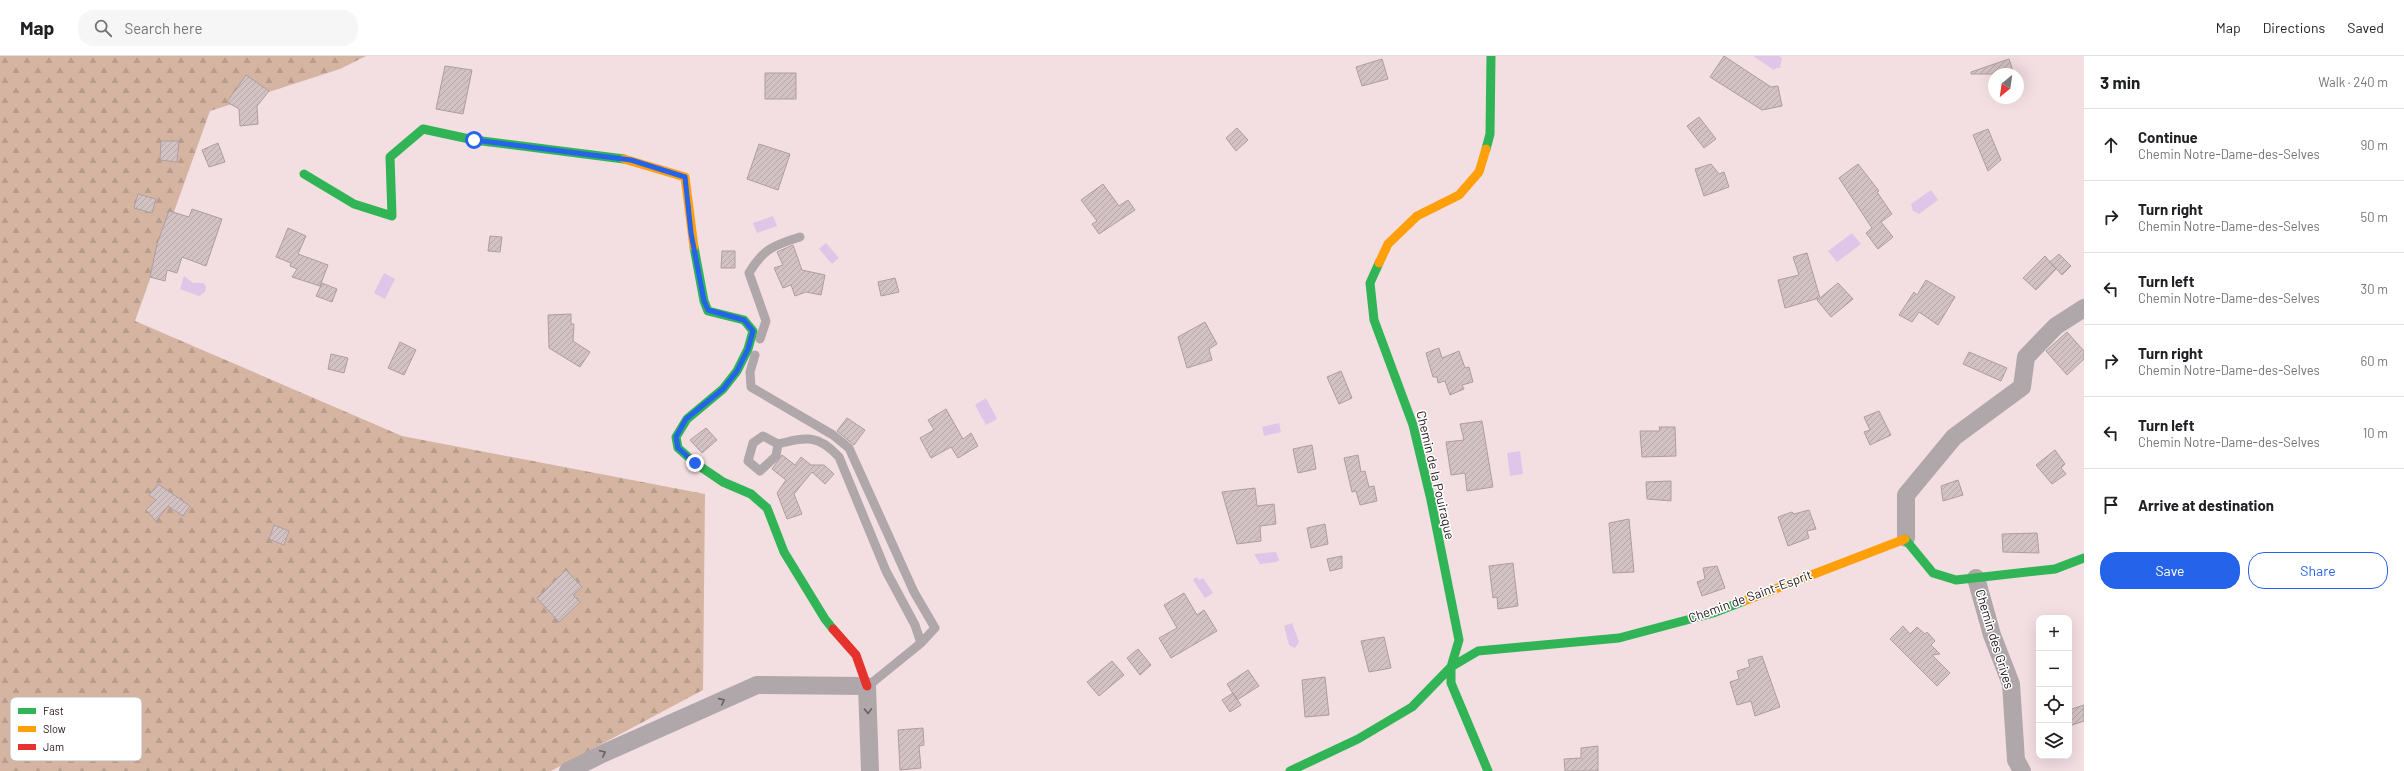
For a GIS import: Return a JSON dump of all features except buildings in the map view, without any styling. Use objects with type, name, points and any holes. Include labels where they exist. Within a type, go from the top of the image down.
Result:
[{"type":"street","name":"Chemin de la Pouiraque","points":[[1488,771],[1451,684],[1452,667],[1459,640],[1431,500],[1414,425],[1374,320],[1370,283],[1388,244],[1417,216],[1459,195],[1479,172],[1490,134],[1491,56]]},
{"type":"street","points":[[304,174],[354,204],[392,216],[390,157],[423,129],[474,140],[631,160],[685,177],[691,233],[706,306],[708,310],[744,320],[753,331],[748,349],[737,371],[723,389],[686,419],[676,437],[678,448],[695,463],[722,482],[751,494],[767,508],[784,552],[825,619],[856,656],[867,686],[870,771]]},
{"type":"street","points":[[2084,308],[2056,326],[2026,357],[2022,387],[1954,437],[1906,495],[1906,538],[1933,573],[1956,580],[2055,569],[2084,558]]},
{"type":"street","name":"Chemin de Saint-Esprit","points":[[1290,771],[1358,739],[1412,707],[1452,667],[1478,652],[1619,638],[1713,613],[1906,538]]},
{"type":"street","name":"Chemin des Grives","points":[[1976,578],[1992,635],[2012,684],[2016,760],[2022,771]]},
{"type":"street","points":[[568,771],[602,754],[757,685],[867,686]]},
{"type":"lane","points":[[800,237],[771,246],[756,260],[749,273],[766,321],[750,372],[751,388],[833,435],[849,448],[914,592],[935,628],[921,643],[867,686]]},
{"type":"lane","points":[[778,444],[805,437],[817,441],[832,450],[839,457],[886,571],[915,625],[921,643]]},
{"type":"green space","points":[[0,56],[366,56],[340,69],[210,111],[135,321],[402,436],[705,494],[703,690],[551,771],[0,771]]},
{"type":"shaded area","points":[[1753,56],[1779,56],[1782,58],[1780,68],[1776,68],[1774,70]]},
{"type":"shaded area","points":[[1931,190],[1938,200],[1919,214],[1913,211],[1911,204]]},
{"type":"shaded area","points":[[773,216],[777,226],[757,233],[753,223]]},
{"type":"shaded area","points":[[1852,233],[1861,244],[1837,262],[1828,251]]},
{"type":"shaded area","points":[[826,243],[839,258],[832,264],[819,249]]},
{"type":"shaded area","points":[[384,273],[395,279],[385,299],[374,293]]},
{"type":"shaded area","points":[[184,276],[193,283],[203,283],[206,286],[205,292],[199,296],[180,289]]},
{"type":"shaded area","points":[[986,398],[997,419],[986,425],[975,405]]},
{"type":"shaded area","points":[[1279,423],[1281,432],[1264,436],[1262,427]]},
{"type":"shaded area","points":[[1520,451],[1523,474],[1510,476],[1507,453]]},
{"type":"shaded area","points":[[1276,552],[1279,560],[1277,562],[1260,564],[1254,554]]},
{"type":"shaded area","points":[[1196,577],[1199,580],[1203,578],[1213,593],[1205,598],[1193,580]]},
{"type":"shaded area","points":[[1292,623],[1299,642],[1295,648],[1289,645],[1284,626]]},
{"type":"traffic: fast","points":[[1486,149],[1490,134],[1491,56]]},
{"type":"traffic: fast","points":[[304,174],[354,204],[392,216],[390,157],[423,129],[474,140],[624,159]]},
{"type":"traffic: fast","points":[[694,247],[704,301],[708,311],[744,320],[753,331],[748,349],[737,371],[723,389],[687,419],[676,437],[678,448],[695,463],[723,482],[751,494],[767,508],[784,552],[825,619],[833,629]]},
{"type":"traffic: fast","points":[[1379,263],[1370,283],[1374,320],[1413,425],[1431,500],[1459,640],[1451,667],[1451,683],[1488,771]]},
{"type":"traffic: fast","points":[[1905,539],[1933,573],[1956,580],[2055,569],[2084,558]]},
{"type":"traffic: fast","points":[[1290,771],[1358,739],[1412,707],[1451,667],[1478,651],[1619,638],[1713,613],[1744,601]]},
{"type":"traffic: slow","points":[[1379,263],[1388,244],[1417,216],[1459,195],[1479,172],[1486,149]]},
{"type":"traffic: slow","points":[[624,159],[685,177],[694,247]]},
{"type":"traffic: slow","points":[[1744,601],[1905,539]]},
{"type":"traffic: jam","points":[[833,629],[856,655],[867,686]]},
{"type":"route","points":[[474,140],[631,160],[685,177],[691,233],[704,301],[708,310],[727,314],[744,320],[753,331],[748,349],[737,371],[723,389],[686,419],[676,437],[678,448],[695,463]]}]
